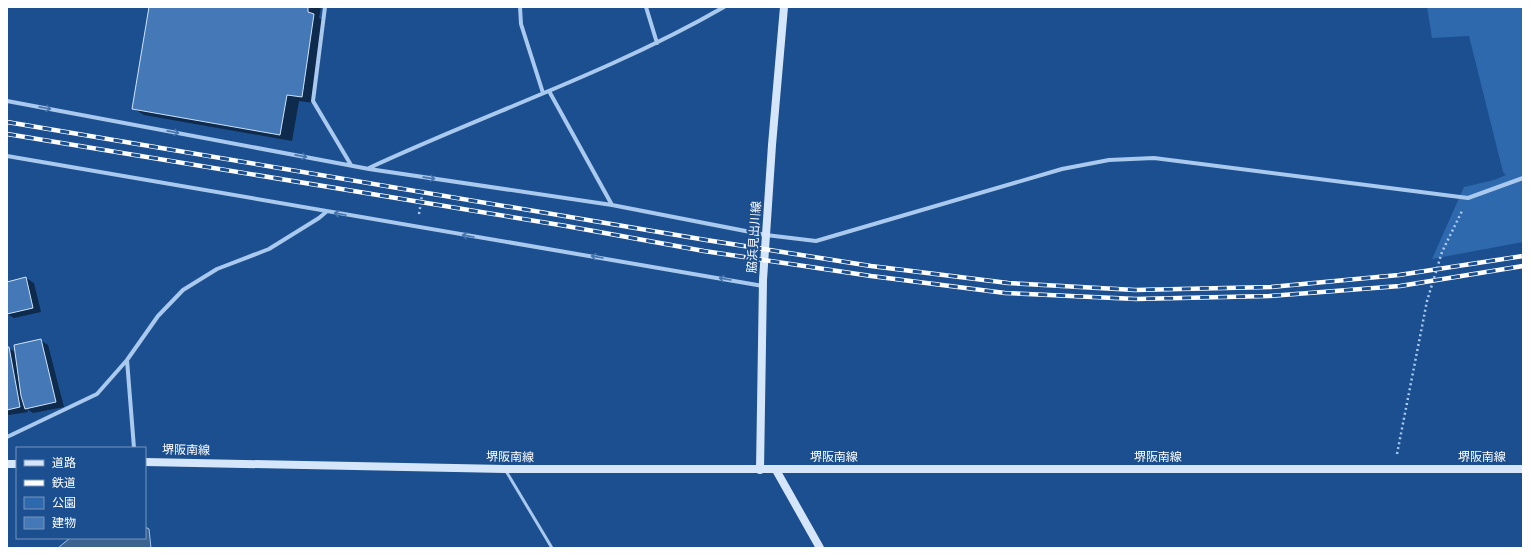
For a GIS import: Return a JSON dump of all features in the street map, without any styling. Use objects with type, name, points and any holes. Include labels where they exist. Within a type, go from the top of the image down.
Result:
[{"type":"main road","name":"脇浜見出川線","points":[[760,470],[763,286],[772,137],[784,7]]},
{"type":"main road","name":"堺阪南線","points":[[146,462],[505,469],[1523,469]]},
{"type":"main road","points":[[776,470],[820,548]]},
{"type":"street","points":[[325,7],[313,101],[351,165]]},
{"type":"street","points":[[520,7],[521,24],[543,93]]},
{"type":"street","points":[[646,7],[657,43]]},
{"type":"street","points":[[369,169],[409,150],[550,91],[679,33],[724,7]]},
{"type":"street","points":[[550,91],[612,205]]},
{"type":"street","points":[[7,101],[369,169],[612,205],[766,235],[816,241],[1062,169],[1109,160],[1154,158],[1468,198],[1523,178]]},
{"type":"street","points":[[7,156],[763,286]]},
{"type":"street","points":[[7,437],[97,394],[127,360],[158,316],[183,290],[217,269],[269,248],[320,218],[326,212]]},
{"type":"street","points":[[127,360],[134,447]]},
{"type":"lane","points":[[505,469],[552,548]]},
{"type":"path","points":[[417,227],[425,177]]},
{"type":"path","points":[[1395,468],[1427,301],[1442,252],[1468,198]]},
{"type":"green space","points":[[1427,7],[1523,7],[1523,242],[1432,259],[1464,187],[1494,180],[1506,175],[1503,172],[1469,36],[1432,38]]},
{"type":"shaded area","points":[[146,528],[149,529],[151,548],[58,548],[69,539],[146,539]]},
{"type":"building","points":[[149,7],[308,7],[308,12],[314,14],[302,97],[287,95],[280,135],[132,109]]},
{"type":"building","points":[[26,277],[33,308],[7,314],[7,282]]},
{"type":"building","points":[[41,339],[56,402],[25,409],[21,396],[14,345]]},
{"type":"building","points":[[7,347],[9,347],[20,407],[7,410]]},
{"type":"railway","points":[[7,122],[706,240],[871,266],[1008,283],[1135,290],[1271,287],[1399,275],[1523,256]]},
{"type":"railway","points":[[7,134],[566,226],[704,251],[871,276],[1005,293],[1136,299],[1269,296],[1400,286],[1523,266]]}]
